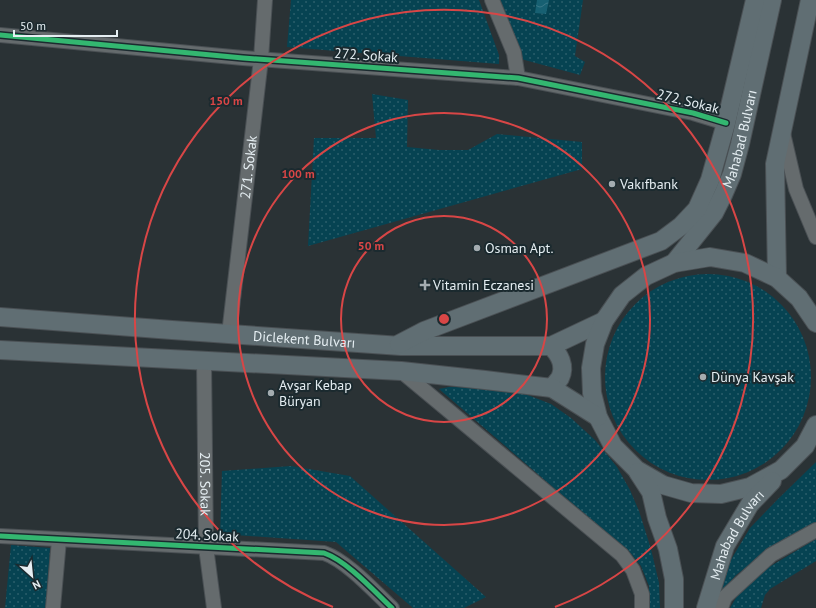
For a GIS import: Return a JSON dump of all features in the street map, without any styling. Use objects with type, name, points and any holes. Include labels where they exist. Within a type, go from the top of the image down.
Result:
[{"type":"main road","points":[[398,345],[424,331],[661,241],[682,226],[697,209],[710,180],[726,123],[755,0]]},
{"type":"main road","name":"Mahabad Bulvarı","points":[[674,263],[714,213],[732,174],[772,0]]},
{"type":"main road","points":[[777,278],[775,164],[782,129],[810,20],[810,0]]},
{"type":"main road","points":[[674,608],[674,579],[668,549],[657,518],[651,492],[637,470],[613,446],[598,417],[592,393],[591,368],[595,344],[604,321],[622,295],[646,276],[674,263],[710,257],[745,263],[777,278],[799,298],[816,323]]},
{"type":"main road","name":"Diclekent Bulvarı","points":[[0,317],[398,345],[551,346],[604,321]]},
{"type":"main road","points":[[551,346],[560,358],[562,366],[560,378],[552,388]]},
{"type":"main road","name":"Diclekent Bulvarı","points":[[0,350],[401,371],[552,388],[598,417]]},
{"type":"main road","points":[[637,470],[663,485],[691,493],[721,494],[750,487],[781,470],[810,443],[816,425]]},
{"type":"main road","name":"Mahabad Bulvarı","points":[[706,608],[725,546],[750,504],[781,470]]},
{"type":"street","name":"271. Sokak","points":[[229,334],[261,59],[265,0]]},
{"type":"street","points":[[492,0],[514,52],[518,78]]},
{"type":"street","name":"272. Sokak","points":[[0,34],[261,59],[518,78],[693,113],[726,123]]},
{"type":"street","points":[[782,129],[796,189],[816,237]]},
{"type":"street","name":"205. Sokak","points":[[204,360],[206,547],[214,608]]},
{"type":"street","points":[[401,371],[622,555],[633,570],[642,594],[642,608]]},
{"type":"street","points":[[721,608],[725,597],[771,555],[816,530]]},
{"type":"street","name":"204. Sokak","points":[[0,536],[324,553],[334,556],[355,573],[392,608]]},
{"type":"street","points":[[53,608],[60,540]]},
{"type":"shaded area","points":[[291,0],[479,0],[499,55],[499,64],[287,47]]},
{"type":"shaded area","points":[[498,0],[583,0],[575,56],[585,62],[580,75],[521,59]]},
{"type":"shaded area","points":[[372,94],[408,100],[407,147],[439,150],[468,150],[497,134],[582,142],[582,169],[308,246],[314,138],[376,138]]},
{"type":"shaded area","points":[[698,274],[718,274],[738,278],[757,286],[774,297],[788,311],[799,328],[807,347],[811,367],[811,387],[807,407],[799,426],[788,443],[774,457],[757,468],[738,476],[718,480],[698,480],[678,476],[659,468],[642,457],[628,443],[617,426],[609,407],[605,387],[605,367],[609,347],[617,328],[628,311],[642,297],[659,286],[678,278]]},
{"type":"shaded area","points":[[449,387],[498,388],[525,394],[551,404],[571,418],[595,440],[617,467],[630,490],[639,511],[651,549],[659,583],[660,608],[649,608],[649,586],[641,566],[628,550],[439,389]]},
{"type":"shaded area","points":[[816,462],[816,522],[756,560],[736,575],[716,598],[729,563],[750,528]]},
{"type":"shaded area","points":[[291,466],[350,476],[486,597],[464,608],[413,608],[336,542],[220,534],[222,471]]},
{"type":"shaded area","points":[[816,539],[816,561],[770,589],[765,595],[761,608],[730,608],[740,591],[759,573]]},
{"type":"shaded area","points":[[11,545],[50,548],[46,608],[5,608]]},
{"type":"water","points":[[537,0],[549,0],[546,14],[535,13]]},
{"type":"cycle path","points":[[0,35],[243,58],[518,78],[693,113],[726,123]]},
{"type":"cycle path","points":[[0,536],[324,553],[351,569],[392,608]]},
{"type":"place","name":"Vakıfbank","points":[[612,184]]},
{"type":"place","name":"Osman Apt.","points":[[477,248]]},
{"type":"place","name":"Vitamin Eczanesi","points":[[425,285]]},
{"type":"place","name":"Dünya Kavşak","points":[[703,377]]},
{"type":"place","name":"Avşar Kebap Büryan","points":[[271,393]]}]
